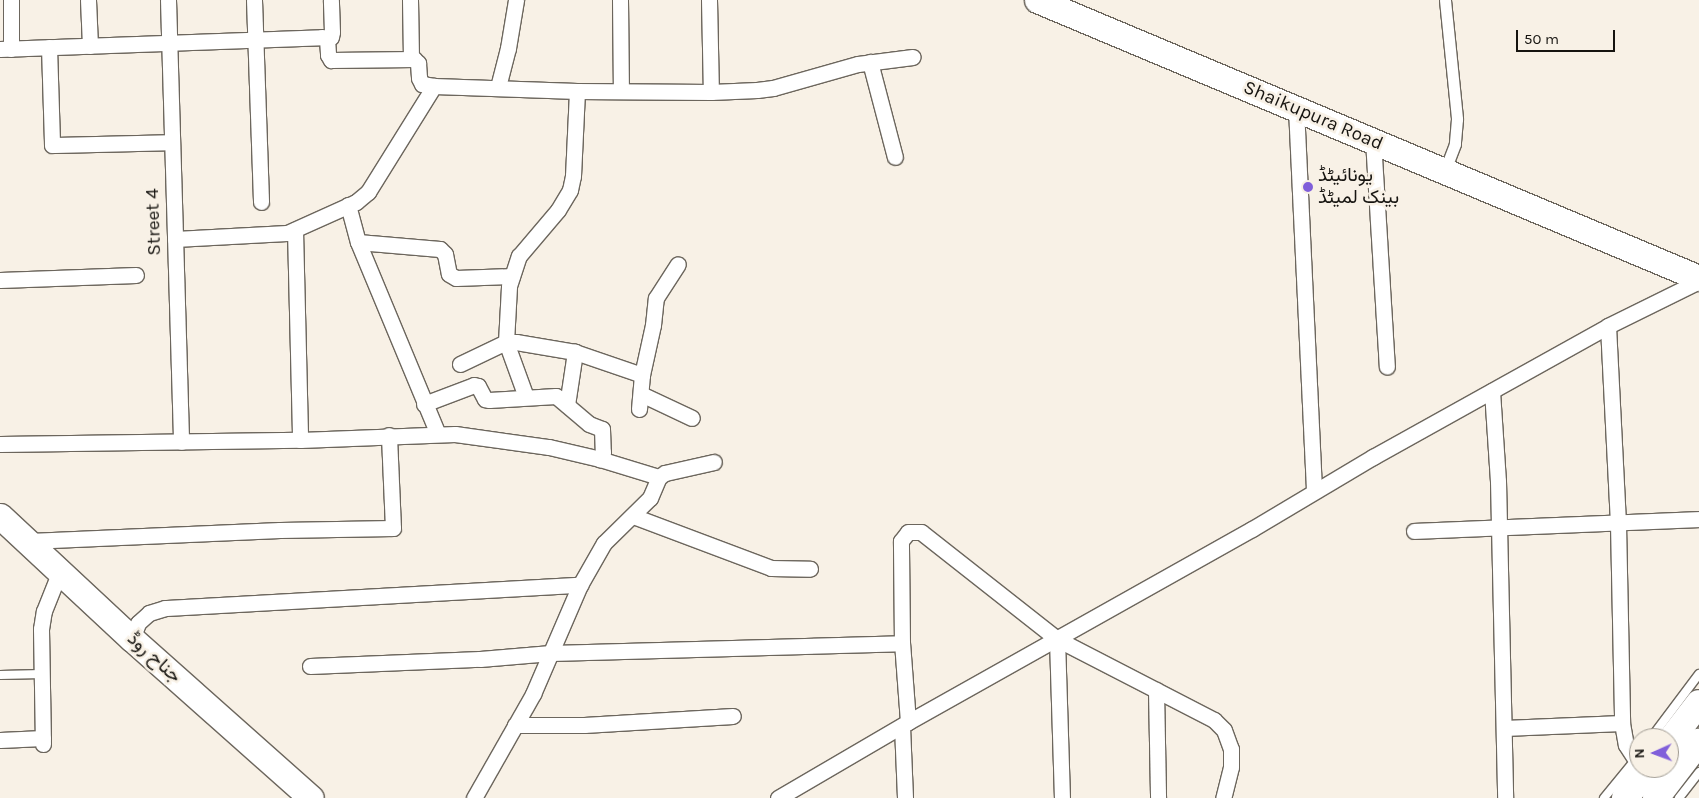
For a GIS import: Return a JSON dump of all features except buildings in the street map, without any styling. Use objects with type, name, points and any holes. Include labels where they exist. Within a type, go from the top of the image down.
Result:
[{"type":"highway","points":[[1679,729],[1699,703]]},
{"type":"highway","points":[[1656,798],[1699,742]]},
{"type":"highway","points":[[1625,798],[1634,778]]},
{"type":"main road","name":"Shaikupura Road","points":[[1037,0],[1373,140],[1453,176],[1699,280]]},
{"type":"main road","name":"Shaikupura Road","points":[[1068,0],[1448,162],[1699,266]]},
{"type":"main road","name":"جناح روڈ","points":[[0,516],[28,540],[132,639],[311,798]]},
{"type":"street","points":[[11,0],[5,49],[322,37],[327,40]]},
{"type":"street","points":[[88,0],[90,46]]},
{"type":"street","name":"Street 4","points":[[168,0],[181,442]]},
{"type":"street","points":[[254,0],[261,202]]},
{"type":"street","points":[[327,40],[331,38],[332,32],[331,0]]},
{"type":"street","points":[[410,0],[411,58]]},
{"type":"street","points":[[498,87],[508,48],[516,0]]},
{"type":"street","points":[[620,0],[621,91]]},
{"type":"street","points":[[709,0],[711,92]]},
{"type":"street","points":[[1445,0],[1457,119],[1455,144],[1448,162]]},
{"type":"street","points":[[327,40],[328,58],[333,60],[411,58],[417,60],[419,78],[422,84],[577,91],[711,92],[773,88],[870,62],[913,57]]},
{"type":"street","points":[[49,47],[52,145],[171,142]]},
{"type":"street","points":[[870,62],[895,158]]},
{"type":"street","points":[[175,239],[278,234],[295,230],[348,205],[368,192],[434,86]]},
{"type":"street","points":[[526,396],[506,342],[512,276],[518,256],[558,210],[570,190],[573,176],[577,91]]},
{"type":"street","points":[[1296,108],[1314,490]]},
{"type":"street","points":[[1373,140],[1387,367]]},
{"type":"street","points":[[348,205],[358,242],[438,434]]},
{"type":"street","points":[[295,230],[300,440]]},
{"type":"street","points":[[358,242],[440,249],[445,254],[449,274],[456,278],[512,276]]},
{"type":"street","points":[[678,264],[656,298],[654,326],[642,376],[640,402],[692,418]]},
{"type":"street","points":[[0,280],[136,275]]},
{"type":"street","points":[[778,798],[905,724],[1252,529],[1314,490],[1608,326],[1699,280]]},
{"type":"street","points":[[1608,326],[1618,524],[1622,724],[1626,745],[1629,748]]},
{"type":"street","points":[[460,364],[506,342],[526,343],[575,352],[642,376]]},
{"type":"street","points":[[567,406],[575,352]]},
{"type":"street","points":[[424,404],[474,385],[478,386],[485,399],[489,400],[526,396],[556,396],[589,424],[602,430],[603,452],[600,459]]},
{"type":"street","points":[[1492,390],[1499,526],[1505,798]]},
{"type":"street","points":[[0,444],[300,440],[438,434],[490,437],[600,459],[659,476]]},
{"type":"street","points":[[28,540],[280,530],[393,528],[390,435]]},
{"type":"street","points":[[474,798],[533,694],[580,585],[604,543],[650,498],[659,476],[664,473],[714,462]]},
{"type":"street","points":[[633,516],[771,568],[810,569]]},
{"type":"street","points":[[1414,531],[1499,526],[1618,524],[1699,519]]},
{"type":"street","points":[[905,798],[901,541],[908,532],[914,531],[927,534],[992,590],[1056,640],[1214,720],[1224,730],[1231,748],[1231,766],[1223,798]]},
{"type":"street","points":[[0,740],[43,741],[42,674],[44,611],[60,571]]},
{"type":"street","points":[[132,639],[138,623],[149,613],[165,608],[580,585]]},
{"type":"street","points":[[1056,640],[1062,798]]},
{"type":"street","points":[[310,666],[480,659],[551,653],[902,643]]},
{"type":"street","points":[[1156,690],[1158,798]]},
{"type":"street","points":[[515,725],[584,726],[733,716]]},
{"type":"street","points":[[1504,728],[1622,724]]},
{"type":"lane","points":[[0,675],[42,674]]},
{"type":"lane","points":[[1658,728],[1699,674]]},
{"type":"lane","points":[[1679,798],[1699,772]]},
{"type":"lane","points":[[1604,798],[1629,773]]},
{"type":"place","name":"یونائیٹڈ بینک لمیٹڈ","points":[[1308,187]]}]
